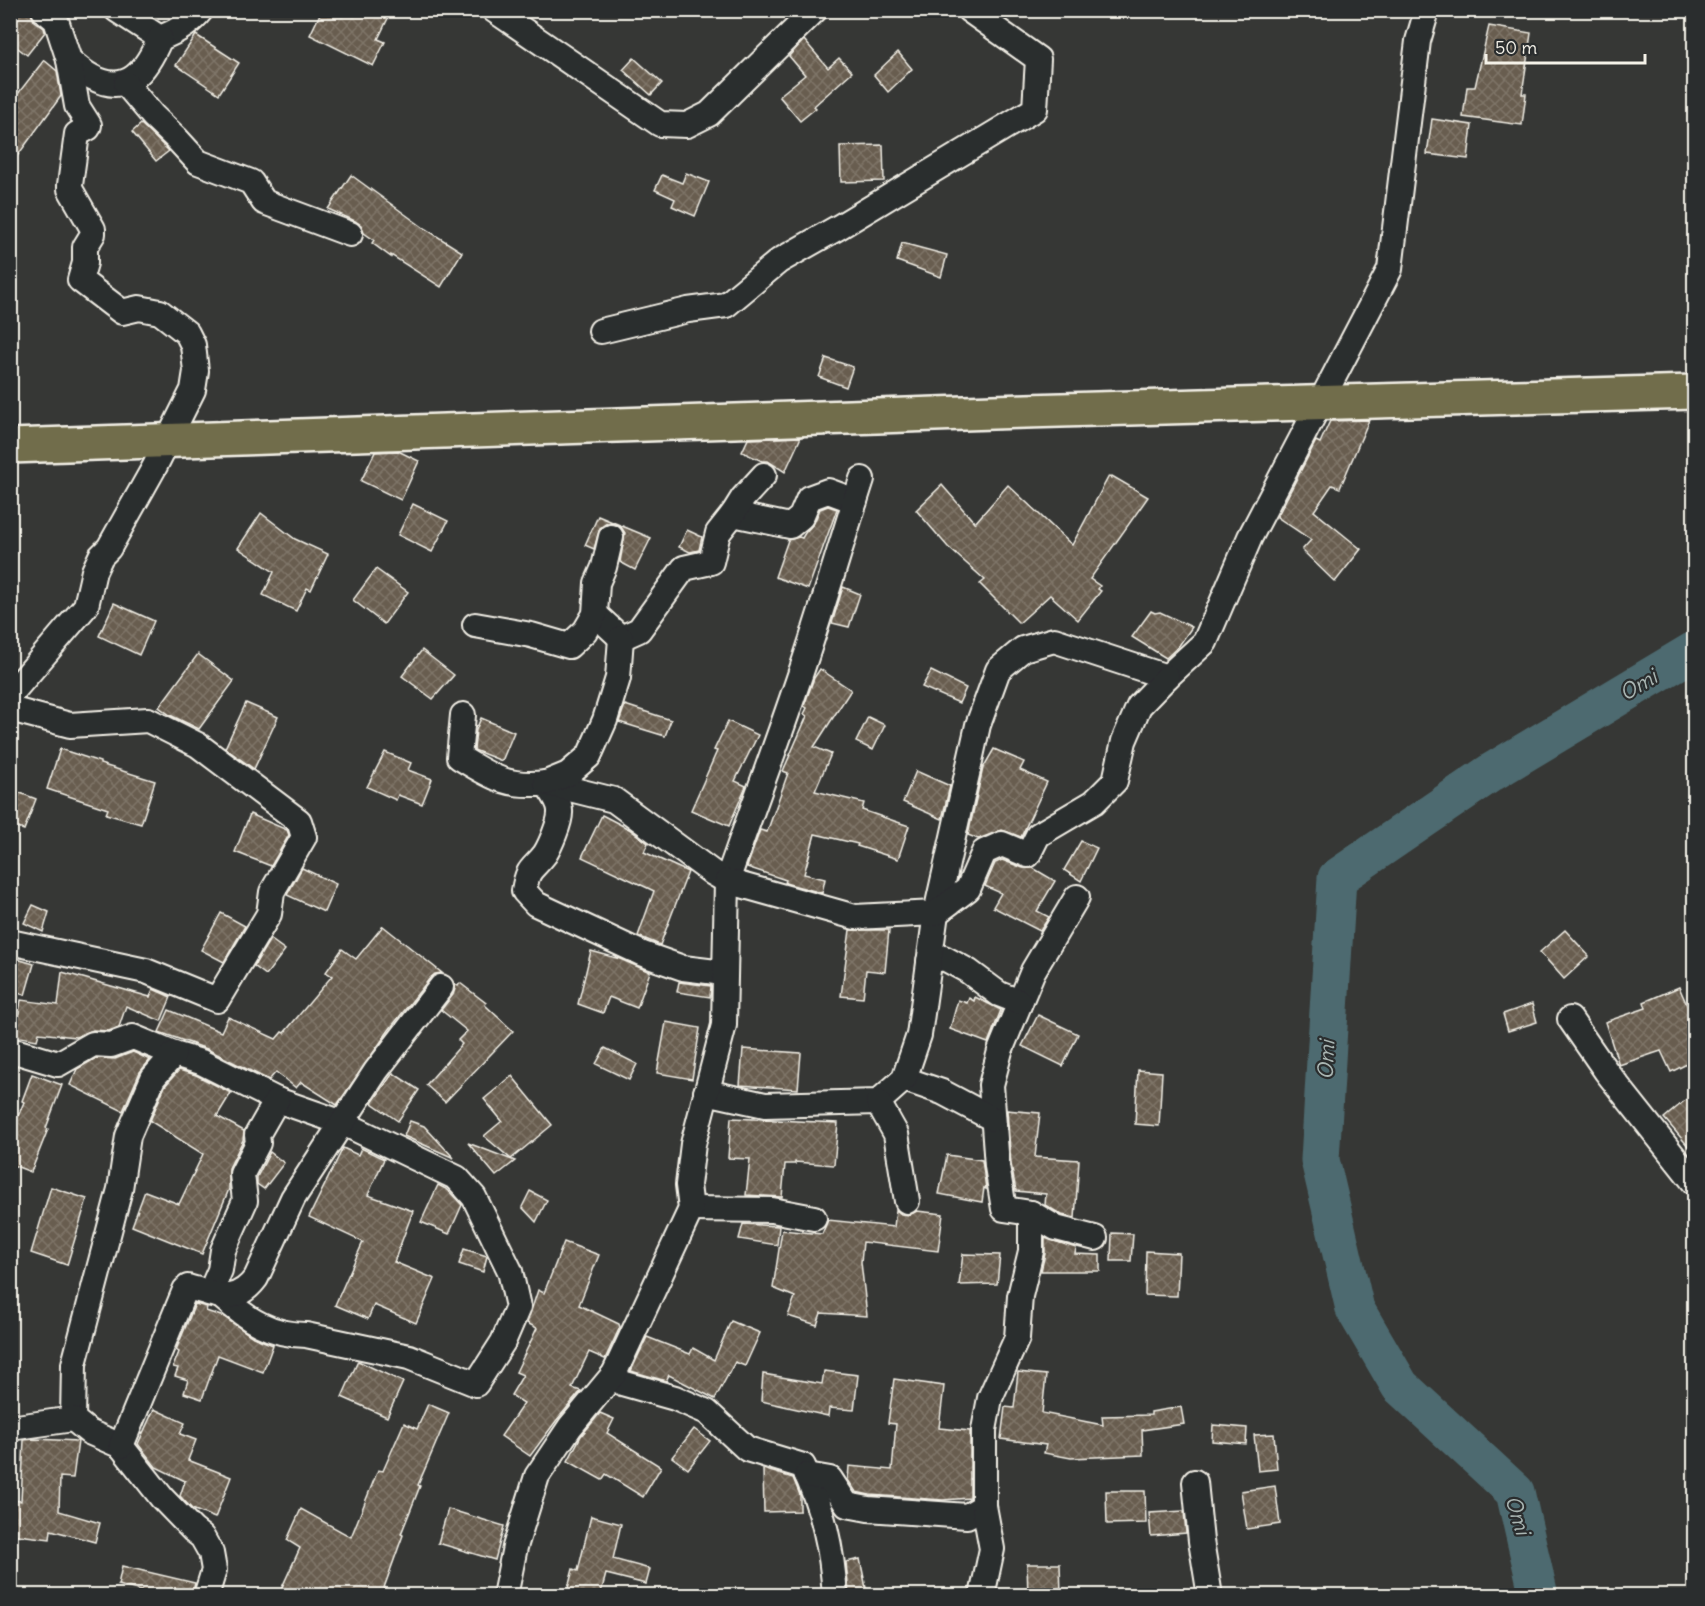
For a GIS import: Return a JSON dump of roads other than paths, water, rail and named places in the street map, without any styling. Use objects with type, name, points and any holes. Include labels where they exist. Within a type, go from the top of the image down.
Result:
[{"type":"highway","points":[[10,446],[981,412],[1695,392]]},
{"type":"street","points":[[117,10],[160,38]]},
{"type":"street","points":[[69,60],[92,78],[114,85],[126,84],[141,71],[160,38],[192,21],[201,10]]},
{"type":"street","points":[[494,10],[660,124],[687,125],[709,114],[815,10]]},
{"type":"street","points":[[601,331],[688,310],[726,305],[779,261],[1035,109],[1038,59],[969,10]]},
{"type":"street","points":[[546,783],[614,800],[727,881],[855,916],[936,913],[968,889],[984,852],[1002,844],[1028,855],[1038,835],[1094,802],[1115,781],[1124,741],[1139,706],[1205,642],[1250,537],[1390,269],[1418,41],[1427,10]]},
{"type":"street","points":[[15,684],[86,606],[94,571],[101,556],[109,548],[155,466],[193,390],[196,371],[193,345],[187,333],[159,312],[139,308],[122,312],[80,280],[85,263],[85,247],[93,234],[93,229],[70,189],[70,185],[77,134],[89,125],[77,106],[69,60],[55,14]]},
{"type":"street","points":[[126,84],[153,116],[198,162],[251,182],[264,202],[350,234]]},
{"type":"street","points":[[621,638],[639,630],[684,568],[711,562],[718,533],[743,498],[764,475]]},
{"type":"street","points":[[505,1596],[515,1547],[537,1476],[570,1427],[614,1374],[691,1209],[688,1185],[693,1144],[724,1025],[727,881],[801,673],[858,490],[828,491],[808,498],[801,517],[790,526],[733,514]]},
{"type":"street","points":[[475,625],[531,635],[569,646],[585,631],[595,614],[597,583],[604,567],[611,537]]},
{"type":"street","points":[[595,614],[621,638]]},
{"type":"street","points":[[463,715],[459,757],[502,781],[529,785],[546,783],[568,774],[589,756],[605,720],[618,678],[621,638]]},
{"type":"street","points":[[706,1092],[765,1105],[878,1102],[904,1079],[919,1035],[936,913],[978,725],[998,670],[1023,649],[1054,640],[1167,677]]},
{"type":"street","points":[[10,709],[70,725],[148,720],[198,745],[299,820],[304,837],[272,892],[269,914],[217,1000],[146,971],[10,942]]},
{"type":"street","points":[[546,783],[556,799],[560,813],[544,855],[533,865],[527,876],[524,891],[536,904],[643,954],[683,968],[724,973]]},
{"type":"street","points":[[1077,897],[1033,971],[1000,1050],[991,1085],[1004,1209],[1031,1213],[1056,1228],[1095,1238]]},
{"type":"street","points":[[929,960],[944,958],[968,970],[999,994],[1020,1002]]},
{"type":"street","points":[[121,1446],[185,1290],[188,1287],[216,1295],[238,1295],[248,1289],[256,1278],[293,1198],[376,1071],[441,987]]},
{"type":"street","points":[[1570,1019],[1606,1071],[1695,1182]]},
{"type":"street","points":[[10,1052],[58,1064],[93,1044],[111,1045],[133,1037],[174,1054],[201,1062],[277,1100],[343,1123],[457,1178],[474,1197],[510,1271],[518,1306],[503,1342],[476,1384],[409,1357],[306,1335],[291,1335],[273,1331],[216,1295]]},
{"type":"street","points":[[73,1419],[75,1364],[120,1189],[128,1136],[153,1078],[174,1054]]},
{"type":"street","points":[[904,1079],[942,1092],[993,1119]]},
{"type":"street","points":[[216,1295],[223,1250],[245,1201],[242,1174],[258,1143],[257,1135],[277,1100]]},
{"type":"street","points":[[878,1102],[896,1134],[907,1201]]},
{"type":"street","points":[[691,1209],[772,1210],[814,1218]]},
{"type":"street","points":[[981,1596],[992,1549],[984,1506],[984,1430],[990,1398],[1017,1338],[1020,1296],[1031,1251],[1031,1213]]},
{"type":"street","points":[[614,1374],[622,1383],[675,1398],[707,1412],[747,1449],[803,1466],[820,1506],[830,1540],[835,1596]]},
{"type":"street","points":[[10,1428],[73,1419],[89,1432],[121,1446],[162,1498],[202,1537],[212,1553],[214,1570],[206,1596]]},
{"type":"street","points":[[807,1475],[830,1479],[846,1505],[868,1509],[966,1516],[984,1506]]},
{"type":"street","points":[[1195,1482],[1210,1596]]},
{"type":"waterway","name":"Omi","points":[[1539,1596],[1515,1492],[1400,1386],[1355,1309],[1320,1160],[1337,878],[1492,772],[1694,651]]}]
